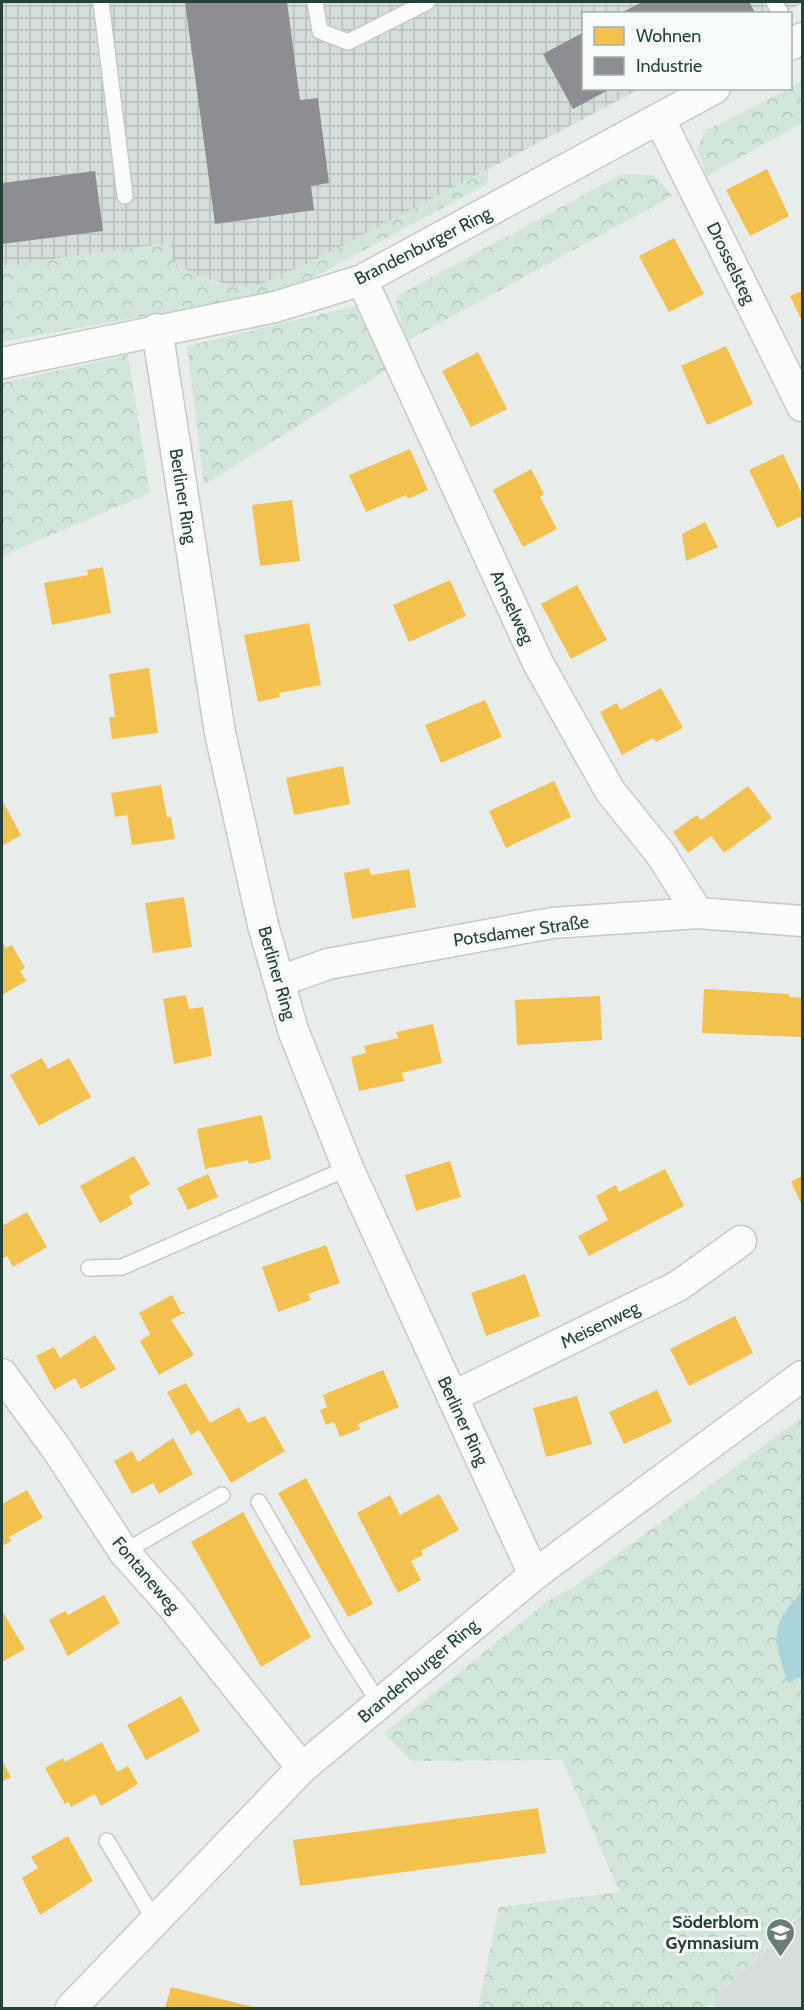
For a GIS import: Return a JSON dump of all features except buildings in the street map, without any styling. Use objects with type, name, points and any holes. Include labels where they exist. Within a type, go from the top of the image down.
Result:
[{"type":"street","name":"Brandenburger Ring","points":[[2,363],[157,329],[275,307],[362,280],[712,90]]},
{"type":"street","name":"Drosselsteg","points":[[660,120],[802,406]]},
{"type":"street","name":"Amselweg","points":[[362,280],[538,663],[610,792],[660,853],[698,914]]},
{"type":"street","name":"Berliner Ring","points":[[157,329],[220,733],[263,925],[293,1030],[348,1168],[534,1575]]},
{"type":"street","name":"Potsdamer Straße","points":[[280,981],[327,964],[552,923],[698,914],[802,921]]},
{"type":"street","name":"Meisenweg","points":[[452,1397],[678,1286],[741,1241]]},
{"type":"street","name":"Fontaneweg","points":[[2,1374],[56,1448],[124,1552],[174,1608],[302,1768]]},
{"type":"street","name":"Brandenburger Ring","points":[[71,2008],[302,1768],[534,1575],[802,1376]]},
{"type":"lane","points":[[101,2],[125,196]]},
{"type":"lane","points":[[315,2],[320,31],[348,42],[427,2]]},
{"type":"lane","points":[[89,1268],[122,1267],[348,1168]]},
{"type":"lane","points":[[124,1552],[222,1495]]},
{"type":"lane","points":[[259,1502],[338,1639],[379,1703]]},
{"type":"lane","points":[[107,1840],[155,1921]]},
{"type":"shaded area","points":[[2,2],[802,2],[786,12],[582,12],[582,90],[638,90],[313,261],[259,285],[236,287],[194,275],[173,261],[169,243],[2,266]]},
{"type":"shaded area","name":"Söderblom Gymnasium","points":[[802,1913],[802,2008],[716,2008],[712,2002]]},
{"type":"green space","points":[[802,80],[802,123],[707,176],[697,149],[705,131],[786,90],[792,90],[792,87]]},
{"type":"green space","points":[[489,168],[487,184],[316,276],[273,293],[2,342],[2,266],[170,243],[173,261],[194,275],[236,287],[259,285],[313,261]]},
{"type":"green space","points":[[622,174],[654,175],[672,196],[407,341],[396,305],[397,296]]},
{"type":"green space","points":[[360,305],[391,367],[204,485],[187,346]]},
{"type":"green space","points":[[128,355],[150,493],[2,556],[2,383]]},
{"type":"green space","points":[[802,1417],[802,1591],[784,1612],[788,1683],[799,1677],[802,1681],[802,1911],[707,2008],[478,2008],[499,1907],[620,1892],[562,1760],[412,1761],[384,1733],[548,1601],[571,1589]]},
{"type":"water","points":[[802,1591],[802,1681],[799,1677],[788,1683],[777,1644],[777,1634],[783,1615]]},
{"type":"place","name":"Söderblom Gymnasium","points":[[780,1958]]}]
